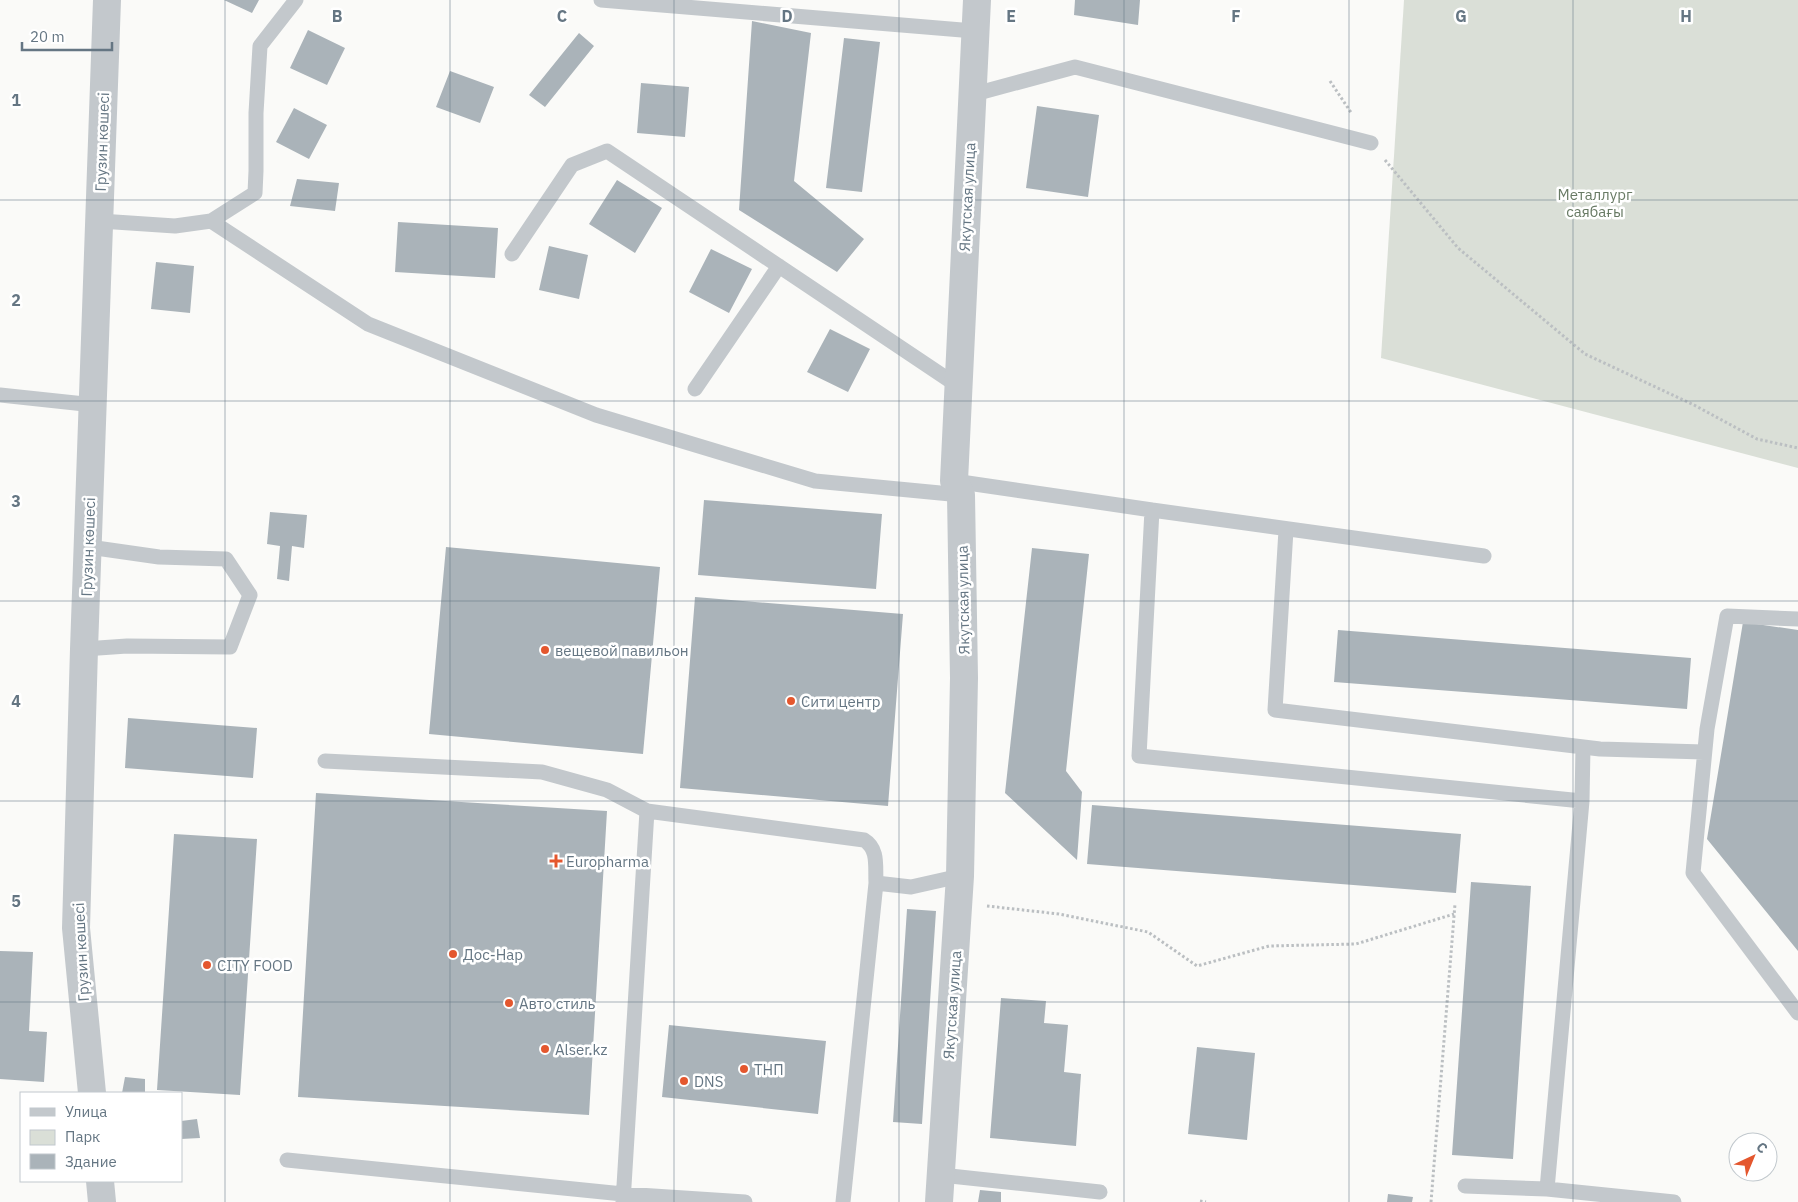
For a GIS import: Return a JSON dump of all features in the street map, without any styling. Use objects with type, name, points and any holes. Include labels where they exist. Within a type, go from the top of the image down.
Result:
[{"type":"street","name":"Грузин көшесі","points":[[92,1092],[76,928],[107,0]]},
{"type":"street","name":"Якутская улица","points":[[939,1202],[960,876],[964,678],[957,488],[958,386],[977,0]]},
{"type":"street","points":[[100,1182],[102,1202]]},
{"type":"lane","points":[[100,222],[175,226],[211,221],[254,193],[260,46],[296,0]]},
{"type":"lane","points":[[601,0],[974,31]]},
{"type":"lane","points":[[971,95],[1075,67],[1371,143]]},
{"type":"lane","points":[[512,254],[572,165],[607,151],[958,386]]},
{"type":"lane","points":[[211,221],[368,324],[596,415],[815,482],[957,488],[1152,510],[1484,556]]},
{"type":"lane","points":[[695,389],[780,266]]},
{"type":"lane","points":[[0,395],[94,405]]},
{"type":"lane","points":[[1152,510],[1139,756],[1582,801]]},
{"type":"lane","points":[[1286,530],[1275,710],[1583,747],[1704,752]]},
{"type":"lane","points":[[84,649],[127,646],[230,647],[250,595],[226,559],[160,557],[89,547]]},
{"type":"lane","points":[[1798,619],[1727,616],[1704,752],[1693,874],[1798,1013]]},
{"type":"lane","points":[[1547,1189],[1582,801],[1583,747]]},
{"type":"lane","points":[[325,761],[542,772],[607,790],[647,811],[864,840],[871,844],[875,852],[876,883],[843,1202]]},
{"type":"lane","points":[[623,1198],[647,811]]},
{"type":"lane","points":[[876,883],[911,887],[960,876]]},
{"type":"lane","points":[[287,1160],[623,1198],[745,1202]]},
{"type":"lane","points":[[941,1175],[1100,1192]]},
{"type":"lane","points":[[1465,1186],[1547,1189],[1674,1202]]},
{"type":"path","points":[[1330,81],[1371,143],[1458,248],[1585,354],[1694,405],[1757,439],[1798,448]]},
{"type":"path","points":[[958,903],[1060,914],[1148,932],[1197,966],[1269,946],[1356,944],[1454,914]]},
{"type":"path","points":[[1432,1202],[1455,904]]},
{"type":"path","points":[[1200,1201],[1206,1202]]},
{"type":"green space","name":"Металлург саябағы","points":[[1404,0],[1798,0],[1798,468],[1381,358]]},
{"type":"building","points":[[224,0],[259,0],[252,13]]},
{"type":"building","points":[[1075,0],[1140,0],[1138,25],[1074,15]]},
{"type":"building","points":[[752,21],[811,33],[794,181],[864,239],[837,272],[739,210]]},
{"type":"building","points":[[308,30],[345,48],[327,85],[290,68]]},
{"type":"building","points":[[579,33],[594,46],[545,107],[529,95]]},
{"type":"building","points":[[844,38],[880,42],[862,192],[826,188]]},
{"type":"building","points":[[450,71],[494,87],[480,123],[436,107]]},
{"type":"building","points":[[641,83],[689,87],[685,137],[637,133]]},
{"type":"building","points":[[1037,106],[1099,115],[1088,197],[1026,188]]},
{"type":"building","points":[[294,108],[327,125],[309,159],[276,142]]},
{"type":"building","points":[[297,179],[339,183],[335,211],[290,206]]},
{"type":"building","points":[[617,180],[662,208],[635,253],[589,224]]},
{"type":"building","points":[[398,222],[498,228],[495,278],[395,272]]},
{"type":"building","points":[[549,246],[588,255],[579,299],[539,290]]},
{"type":"building","points":[[711,249],[752,269],[729,313],[689,292]]},
{"type":"building","points":[[156,262],[194,266],[190,313],[151,309]]},
{"type":"building","points":[[830,329],[870,349],[848,392],[807,372]]},
{"type":"building","points":[[704,500],[882,514],[876,589],[698,575]]},
{"type":"building","points":[[270,512],[307,515],[304,548],[292,546],[289,581],[277,579],[280,546],[267,544]]},
{"type":"building","name":"вещевой павильон","points":[[446,547],[660,567],[643,754],[429,734]]},
{"type":"building","points":[[1032,548],[1089,554],[1066,771],[1082,792],[1077,860],[1005,793]]},
{"type":"building","name":"Сити центр","points":[[695,597],[903,614],[888,806],[680,788]]},
{"type":"building","points":[[1743,622],[1798,630],[1798,951],[1707,839]]},
{"type":"building","points":[[1338,630],[1691,658],[1687,709],[1334,682]]},
{"type":"building","points":[[128,718],[257,728],[253,778],[125,768]]},
{"type":"building","name":"Дос-Нар","points":[[316,793],[607,811],[589,1115],[298,1097]]},
{"type":"building","points":[[1092,805],[1461,834],[1456,893],[1087,864]]},
{"type":"building","name":"CITY FOOD","points":[[174,834],[257,839],[240,1095],[157,1090]]},
{"type":"building","points":[[1471,882],[1531,886],[1513,1159],[1452,1155]]},
{"type":"building","points":[[907,909],[936,911],[922,1124],[893,1122]]},
{"type":"building","points":[[0,951],[33,952],[29,1031],[47,1032],[44,1082],[0,1079]]},
{"type":"building","points":[[1001,998],[1046,1001],[1044,1023],[1068,1025],[1064,1072],[1081,1074],[1076,1146],[990,1138]]},
{"type":"building","name":"ТНП","points":[[669,1025],[826,1041],[818,1114],[662,1097]]},
{"type":"building","points":[[1197,1047],[1255,1053],[1247,1140],[1188,1134]]},
{"type":"building","points":[[125,1077],[145,1079],[145,1092],[122,1092]]},
{"type":"building","points":[[197,1119],[200,1138],[182,1139],[182,1121]]},
{"type":"building","points":[[980,1190],[1001,1192],[1001,1202],[978,1202]]},
{"type":"building","points":[[1388,1194],[1413,1197],[1412,1202],[1387,1202]]},
{"type":"place","name":"вещевой павильон","points":[[545,650]]},
{"type":"place","name":"Сити центр","points":[[791,701]]},
{"type":"place","name":"Europharma","points":[[556,861]]},
{"type":"place","name":"Дос-Нар","points":[[453,954]]},
{"type":"place","name":"CITY FOOD","points":[[207,965]]},
{"type":"place","name":"Авто стиль","points":[[509,1003]]},
{"type":"place","name":"Alser.kz","points":[[545,1049]]},
{"type":"place","name":"ТНП","points":[[744,1069]]},
{"type":"place","name":"DNS","points":[[684,1081]]}]
